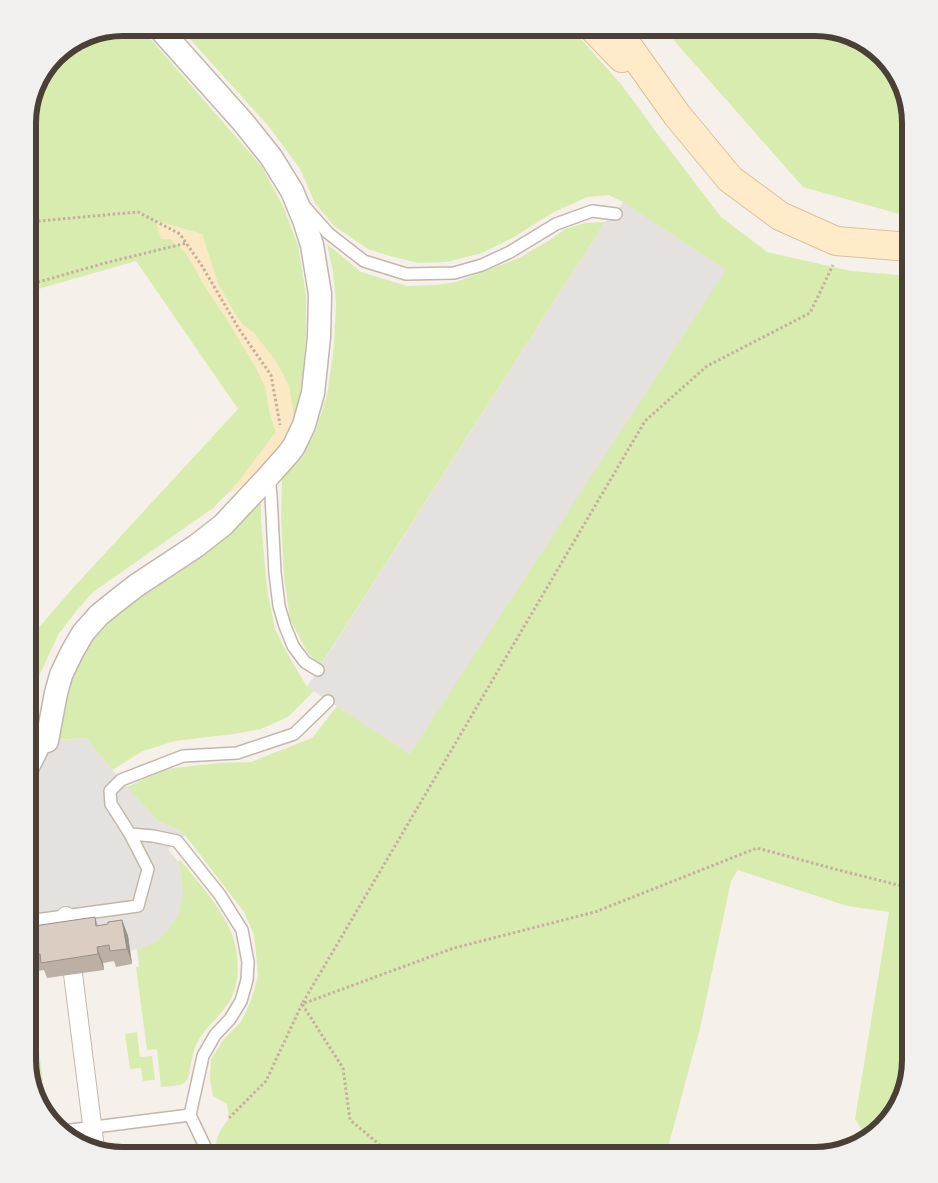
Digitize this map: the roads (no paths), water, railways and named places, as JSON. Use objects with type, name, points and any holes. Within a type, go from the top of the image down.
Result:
[{"type":"main road","points":[[600,36],[677,115]]},
{"type":"main road","points":[[622,36],[677,115],[730,179],[780,216],[836,241],[902,247]]},
{"type":"street","points":[[47,741],[61,675],[83,633],[99,614],[223,525],[294,446],[304,425],[313,392],[319,337],[320,294],[312,245],[304,220],[292,191],[272,157],[166,36]]},
{"type":"street","points":[[66,916],[69,938]]},
{"type":"street","points":[[72,974],[94,1142]]},
{"type":"lane","points":[[292,191],[328,232],[364,261],[406,274],[454,273],[482,265],[510,252],[556,224],[592,211],[616,214]]},
{"type":"lane","points":[[266,479],[271,495],[275,573],[279,606],[284,626],[293,646],[306,662],[318,670]]},
{"type":"lane","points":[[36,920],[138,906],[148,869],[130,834],[111,804],[110,791],[121,780],[183,756],[237,753],[294,734],[328,701]]},
{"type":"lane","points":[[36,763],[47,741]]},
{"type":"lane","points":[[130,834],[177,841],[220,895],[242,930],[248,962],[247,980],[241,1001],[230,1019],[215,1035],[203,1056],[190,1115],[205,1147]]},
{"type":"lane","points":[[72,1130],[190,1115]]}]
